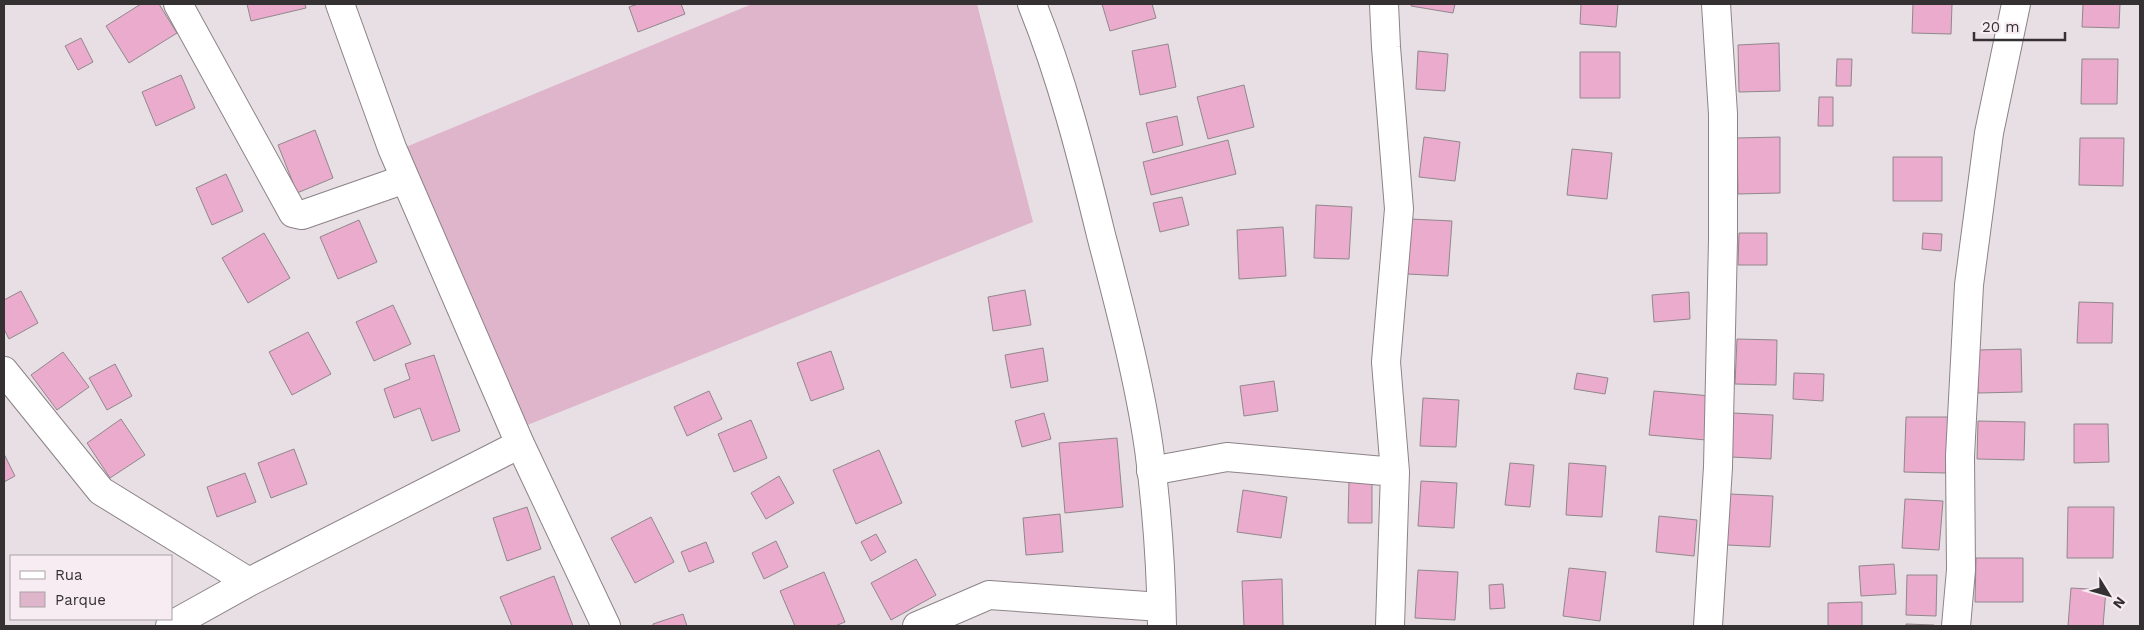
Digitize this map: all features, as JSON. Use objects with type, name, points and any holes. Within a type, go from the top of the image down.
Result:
[{"type":"street","points":[[178,4],[293,213],[302,215],[405,178]]},
{"type":"street","points":[[340,4],[392,148],[520,444],[606,626]]},
{"type":"street","points":[[917,626],[989,595],[1162,616],[1161,565],[1149,448],[1122,316],[1086,174],[1047,41],[1032,4]]},
{"type":"street","points":[[1384,4],[1399,208],[1386,362],[1395,472],[1390,626]]},
{"type":"street","points":[[1708,626],[1718,467],[1723,240],[1723,114],[1716,4]]},
{"type":"street","points":[[1956,626],[1961,570],[1960,456],[1969,284],[1989,133],[2016,4]]},
{"type":"street","points":[[4,371],[101,491],[249,582]]},
{"type":"street","points":[[170,626],[249,582],[520,444]]},
{"type":"street","points":[[1151,471],[1227,458],[1395,472]]},
{"type":"green space","points":[[752,4],[977,4],[1033,222],[525,426],[401,149]]},
{"type":"building","points":[[141,4],[159,4],[177,33],[129,63],[106,26]]},
{"type":"building","points":[[247,4],[305,4],[306,8],[251,21]]},
{"type":"building","points":[[638,4],[681,4],[685,14],[638,32],[629,7]]},
{"type":"building","points":[[1102,4],[1152,4],[1156,18],[1110,31]]},
{"type":"building","points":[[1411,4],[1455,4],[1453,13],[1411,6]]},
{"type":"building","points":[[1581,4],[1618,4],[1616,27],[1580,24]]},
{"type":"building","points":[[1913,4],[1952,4],[1951,34],[1912,33]]},
{"type":"building","points":[[2083,4],[2120,4],[2119,28],[2082,27]]},
{"type":"building","points":[[81,38],[93,62],[78,70],[65,46]]},
{"type":"building","points":[[1779,43],[1780,91],[1739,92],[1738,45]]},
{"type":"building","points":[[1168,44],[1176,87],[1140,95],[1132,51]]},
{"type":"building","points":[[1418,51],[1448,54],[1445,91],[1416,89]]},
{"type":"building","points":[[1580,52],[1620,52],[1620,98],[1580,98]]},
{"type":"building","points":[[1837,59],[1852,59],[1851,86],[1836,86]]},
{"type":"building","points":[[2082,59],[2118,59],[2117,104],[2081,104]]},
{"type":"building","points":[[181,75],[195,108],[156,126],[142,92]]},
{"type":"building","points":[[1244,85],[1254,127],[1208,139],[1197,97]]},
{"type":"building","points":[[1819,97],[1833,97],[1833,126],[1818,126]]},
{"type":"building","points":[[1177,116],[1183,145],[1153,153],[1146,123]]},
{"type":"building","points":[[315,130],[333,178],[297,193],[278,145]]},
{"type":"building","points":[[1424,137],[1460,142],[1455,181],[1419,177]]},
{"type":"building","points":[[1780,137],[1780,193],[1738,194],[1737,138]]},
{"type":"building","points":[[2080,138],[2124,138],[2123,186],[2079,185]]},
{"type":"building","points":[[1228,140],[1236,174],[1151,195],[1143,162]]},
{"type":"building","points":[[1572,149],[1612,153],[1607,199],[1567,195]]},
{"type":"building","points":[[1893,157],[1942,157],[1942,201],[1893,201]]},
{"type":"building","points":[[226,174],[243,211],[212,225],[196,188]]},
{"type":"building","points":[[1182,197],[1189,225],[1160,232],[1153,203]]},
{"type":"building","points":[[1316,205],[1352,207],[1349,259],[1314,258]]},
{"type":"building","points":[[1410,219],[1452,221],[1448,276],[1407,274]]},
{"type":"building","points":[[359,220],[377,262],[338,279],[320,237]]},
{"type":"building","points":[[1283,227],[1286,276],[1239,279],[1237,230]]},
{"type":"building","points":[[264,233],[290,278],[248,303],[222,258]]},
{"type":"building","points":[[1739,233],[1767,233],[1767,265],[1738,265]]},
{"type":"building","points":[[1923,233],[1942,234],[1941,251],[1922,249]]},
{"type":"building","points":[[1025,290],[1031,325],[993,331],[988,297]]},
{"type":"building","points":[[21,291],[38,323],[9,339],[4,329],[4,300]]},
{"type":"building","points":[[1689,292],[1690,319],[1654,322],[1652,295]]},
{"type":"building","points":[[2079,302],[2113,303],[2112,343],[2077,343]]},
{"type":"building","points":[[393,305],[411,344],[374,361],[356,322]]},
{"type":"building","points":[[308,332],[331,374],[292,395],[269,352]]},
{"type":"building","points":[[1737,339],[1777,340],[1776,385],[1735,384]]},
{"type":"building","points":[[1043,348],[1048,381],[1011,388],[1005,355]]},
{"type":"building","points":[[2021,349],[2022,392],[1978,393],[1977,350]]},
{"type":"building","points":[[831,351],[844,389],[811,401],[797,363]]},
{"type":"building","points":[[63,352],[89,387],[57,410],[31,375]]},
{"type":"building","points":[[434,355],[460,431],[432,441],[420,408],[394,418],[384,389],[410,379],[405,364]]},
{"type":"building","points":[[115,364],[132,396],[107,410],[89,378]]},
{"type":"building","points":[[1577,373],[1608,378],[1605,394],[1574,389]]},
{"type":"building","points":[[1794,373],[1824,374],[1823,401],[1793,399]]},
{"type":"building","points":[[1274,381],[1278,411],[1244,416],[1240,386]]},
{"type":"building","points":[[709,391],[722,419],[687,436],[674,407]]},
{"type":"building","points":[[1654,391],[1711,396],[1706,440],[1649,435]]},
{"type":"building","points":[[1423,398],[1459,400],[1456,447],[1420,446]]},
{"type":"building","points":[[1044,413],[1051,439],[1022,447],[1015,421]]},
{"type":"building","points":[[1733,413],[1773,415],[1771,459],[1731,457]]},
{"type":"building","points":[[1906,417],[1948,417],[1946,473],[1904,472]]},
{"type":"building","points":[[121,419],[145,455],[110,478],[87,443]]},
{"type":"building","points":[[751,420],[767,458],[734,472],[718,434]]},
{"type":"building","points":[[1978,421],[2025,422],[2024,460],[1977,459]]},
{"type":"building","points":[[2074,424],[2108,424],[2109,462],[2074,463]]},
{"type":"building","points":[[1117,438],[1123,507],[1065,513],[1059,443]]},
{"type":"building","points":[[294,449],[307,484],[271,498],[258,463]]},
{"type":"building","points":[[879,450],[902,503],[856,524],[833,470]]},
{"type":"building","points":[[4,454],[15,476],[4,482]]},
{"type":"building","points":[[1510,463],[1534,465],[1530,507],[1505,505]]},
{"type":"building","points":[[1569,463],[1606,466],[1602,517],[1566,515]]},
{"type":"building","points":[[245,473],[256,502],[217,517],[207,487]]},
{"type":"building","points":[[779,476],[794,503],[766,519],[751,493]]},
{"type":"building","points":[[1349,480],[1372,480],[1372,523],[1348,523]]},
{"type":"building","points":[[1421,481],[1457,483],[1454,528],[1418,526]]},
{"type":"building","points":[[1243,490],[1287,497],[1281,538],[1237,532]]},
{"type":"building","points":[[1730,494],[1773,496],[1770,547],[1727,545]]},
{"type":"building","points":[[1905,499],[1943,501],[1939,550],[1902,548]]},
{"type":"building","points":[[527,507],[541,549],[507,561],[493,518]]},
{"type":"building","points":[[2068,507],[2114,507],[2113,558],[2067,558]]},
{"type":"building","points":[[1060,514],[1063,552],[1026,555],[1023,518]]},
{"type":"building","points":[[1659,516],[1697,520],[1694,556],[1656,552]]},
{"type":"building","points":[[651,517],[674,562],[635,583],[611,538]]},
{"type":"building","points":[[876,534],[886,552],[871,561],[861,542]]},
{"type":"building","points":[[776,541],[788,567],[764,579],[752,553]]},
{"type":"building","points":[[706,542],[714,562],[689,572],[681,552]]},
{"type":"building","points":[[1976,558],[2023,558],[2023,602],[1975,602]]},
{"type":"building","points":[[916,559],[936,595],[891,620],[871,583]]},
{"type":"building","points":[[1894,564],[1896,594],[1861,596],[1859,566]]},
{"type":"building","points":[[1569,568],[1606,572],[1600,621],[1563,616]]},
{"type":"building","points":[[1418,570],[1458,572],[1455,620],[1415,618]]},
{"type":"building","points":[[824,572],[845,622],[835,626],[795,626],[780,591]]},
{"type":"building","points":[[1907,575],[1937,575],[1936,616],[1906,615]]},
{"type":"building","points":[[554,576],[573,626],[512,626],[500,597]]},
{"type":"building","points":[[1282,579],[1283,626],[1244,626],[1242,581]]},
{"type":"building","points":[[1503,584],[1505,608],[1490,609],[1489,585]]},
{"type":"building","points":[[2071,588],[2106,590],[2103,626],[2068,626]]},
{"type":"building","points":[[1862,602],[1862,626],[1828,626],[1828,603]]},
{"type":"building","points":[[683,614],[687,626],[653,626],[653,624]]},
{"type":"building","points":[[1906,624],[1934,625],[1934,626],[1906,626]]}]
